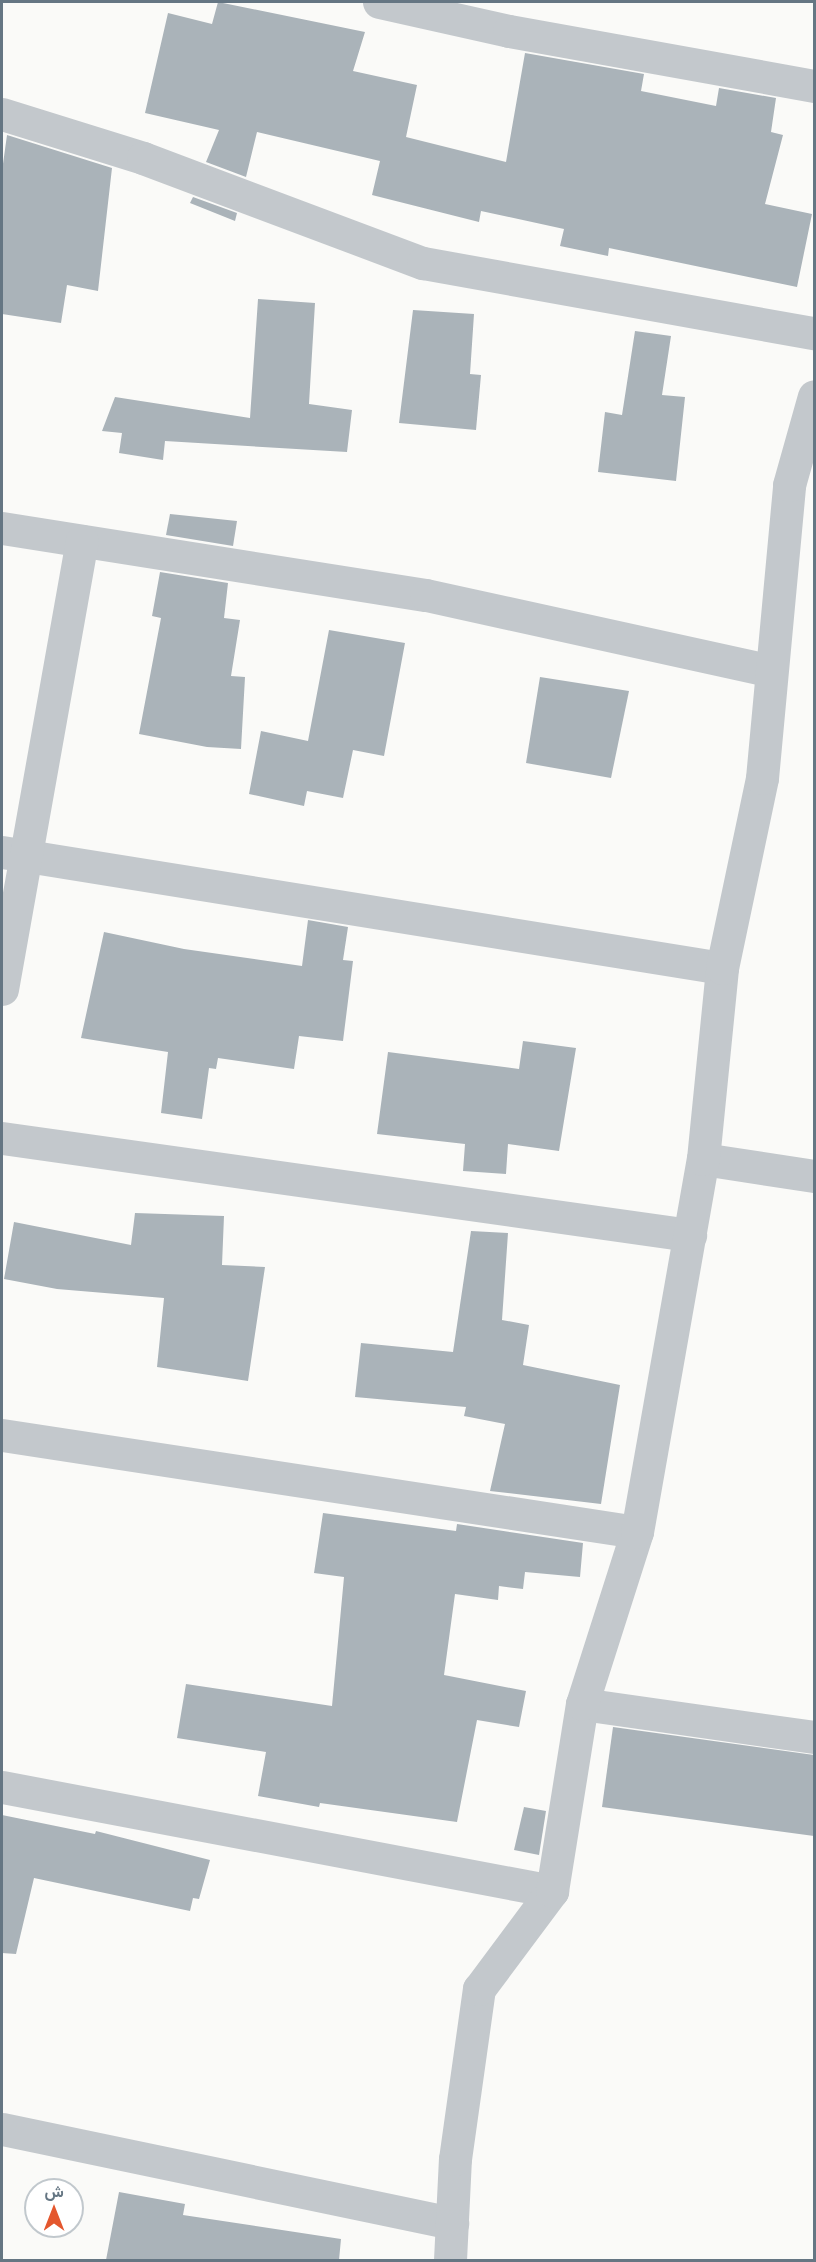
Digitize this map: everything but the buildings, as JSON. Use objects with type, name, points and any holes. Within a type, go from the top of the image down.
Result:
[{"type":"street","points":[[379,2],[509,31],[814,86]]},
{"type":"street","points":[[2,114],[143,158],[423,262],[814,333]]},
{"type":"street","points":[[450,2260],[455,2159],[479,1989],[552,1891],[582,1704],[637,1532],[703,1159],[722,968],[762,778],[789,485],[814,396]]},
{"type":"street","points":[[2,528],[426,595],[771,670]]},
{"type":"street","points":[[2,989],[14,854],[82,541]]},
{"type":"street","points":[[14,854],[722,968]]},
{"type":"street","points":[[2,1138],[690,1235]]},
{"type":"street","points":[[703,1159],[814,1176]]},
{"type":"street","points":[[2,1435],[637,1532]]},
{"type":"street","points":[[582,1704],[814,1737]]},
{"type":"street","points":[[2,1787],[552,1891]]},
{"type":"street","points":[[2,2129],[452,2223]]}]
